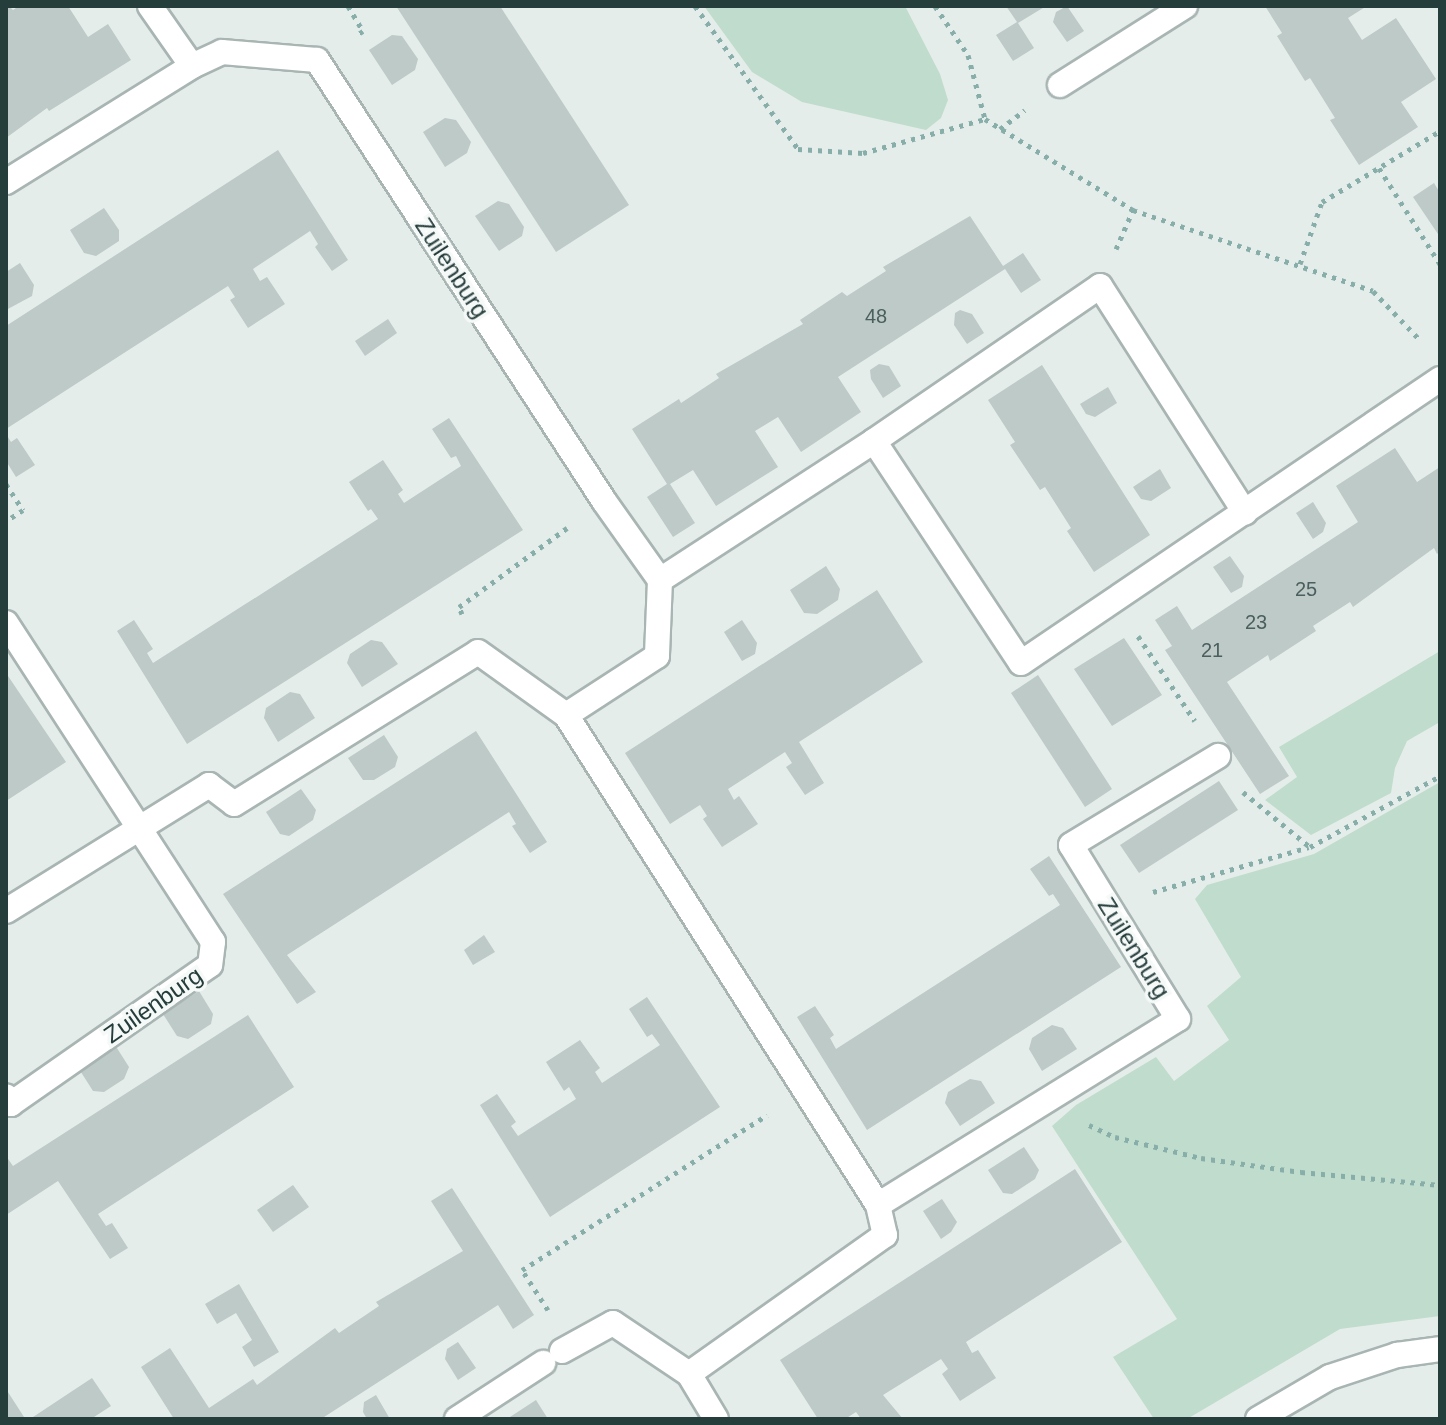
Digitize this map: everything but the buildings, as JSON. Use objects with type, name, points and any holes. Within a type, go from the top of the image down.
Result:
[{"type":"street","points":[[150,6],[192,66]]},
{"type":"street","points":[[1060,85],[1185,6]]},
{"type":"street","name":"Zuilenburg","points":[[6,182],[192,66],[222,52],[317,60],[604,501],[660,580]]},
{"type":"street","points":[[566,715],[657,656],[660,580],[874,441],[1100,286],[1245,513]]},
{"type":"street","points":[[874,441],[1021,663],[1440,379]]},
{"type":"street","name":"Zuilenburg","points":[[6,623],[213,942],[210,965],[11,1104],[6,1096]]},
{"type":"street","points":[[6,911],[209,785],[234,804],[478,652],[566,715],[878,1205],[885,1235],[689,1374]]},
{"type":"street","name":"Zuilenburg","points":[[878,1205],[1178,1019],[1071,845],[1218,756]]},
{"type":"street","points":[[457,1419],[558,1353],[613,1323],[689,1374],[716,1419]]},
{"type":"street","points":[[1258,1419],[1330,1377],[1397,1355],[1440,1349]]},
{"type":"path","points":[[695,6],[798,149],[863,153],[985,119]]},
{"type":"path","points":[[935,6],[968,55],[985,119],[1133,210],[1373,291],[1430,352]]},
{"type":"path","points":[[1300,264],[1322,202],[1440,131]]},
{"type":"path","points":[[1379,168],[1440,264]]},
{"type":"path","points":[[6,484],[23,510],[6,521]]},
{"type":"path","points":[[478,652],[459,607],[604,501]]},
{"type":"path","points":[[1107,905],[1310,847]]},
{"type":"path","points":[[558,1353],[522,1270],[805,1091]]},
{"type":"path","points":[[1041,1103],[1115,1137],[1201,1158],[1301,1172],[1440,1185]]},
{"type":"green space","points":[[704,6],[905,6],[940,74],[948,100],[941,118],[926,130],[802,102],[752,72]]},
{"type":"green space","points":[[1440,651],[1440,722],[1407,741],[1395,768],[1391,793],[1311,835],[1265,800],[1297,777],[1279,747]]},
{"type":"green space","points":[[1440,782],[1440,1316],[1340,1329],[1187,1419],[1154,1419],[1113,1357],[1177,1319],[1052,1126],[1076,1105],[1156,1057],[1174,1081],[1229,1040],[1207,1006],[1241,977],[1195,899],[1207,885],[1314,854]]}]
